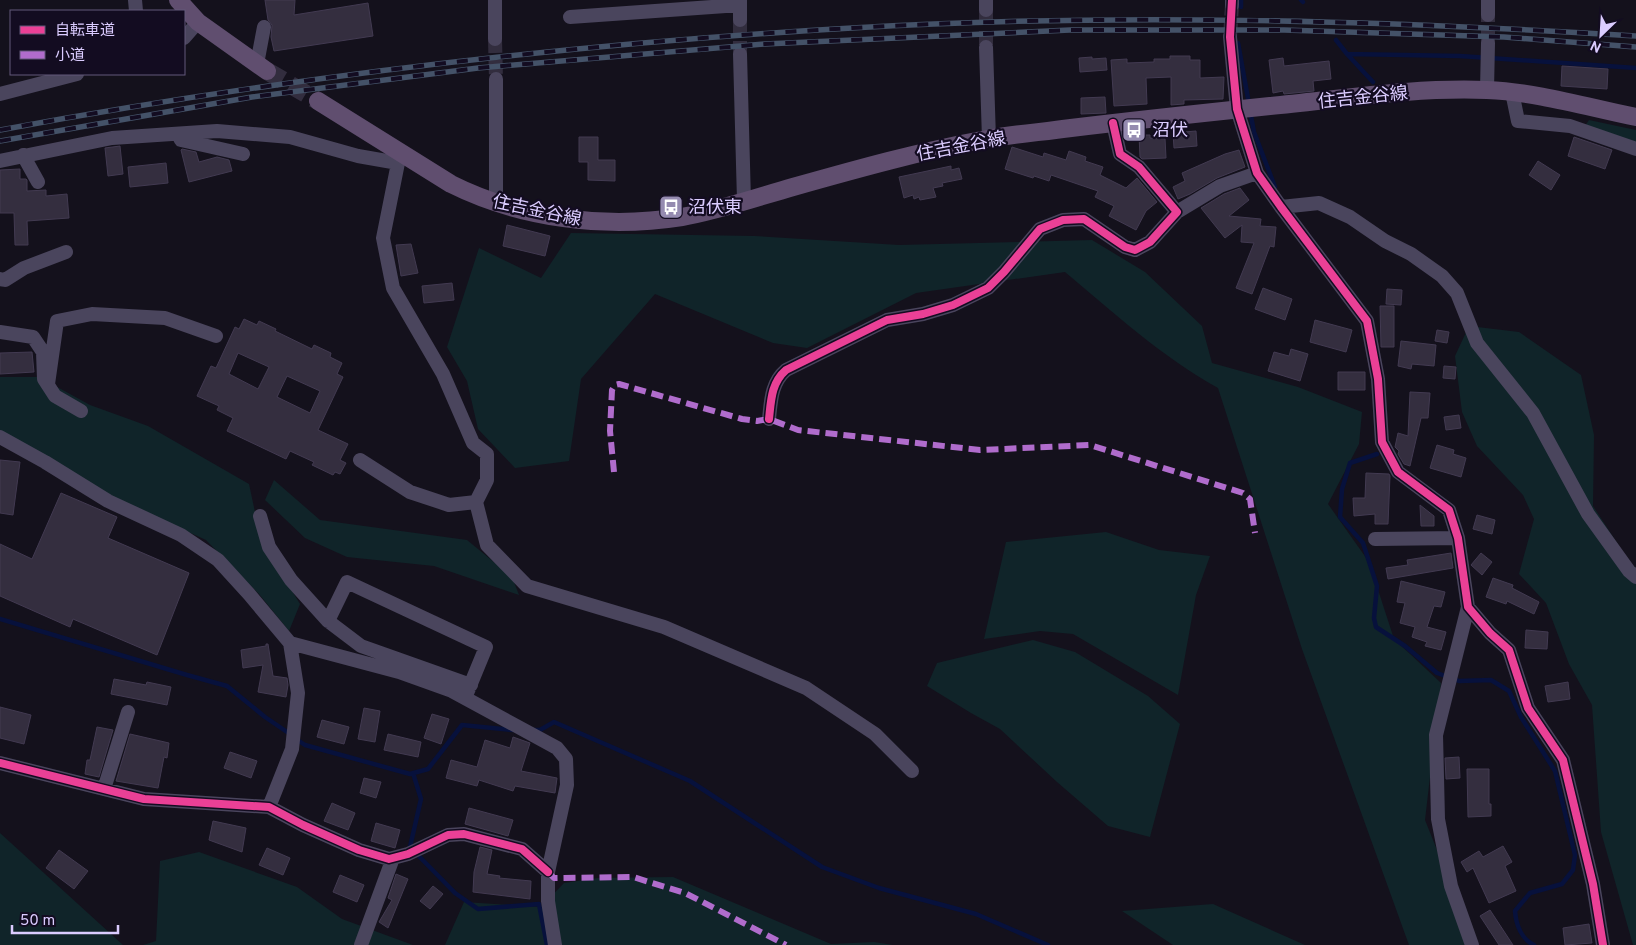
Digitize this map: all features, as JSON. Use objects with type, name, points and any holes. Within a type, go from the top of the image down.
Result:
[{"type":"main road","points":[[178,0],[198,22],[262,67]]},
{"type":"main road","name":"住吉金谷線","points":[[318,102],[401,158],[472,194],[552,217],[582,221],[626,222],[682,217],[890,160],[989,138],[1237,109],[1428,90],[1487,90],[1540,96],[1636,117]]},
{"type":"street","points":[[494,0],[494,38]]},
{"type":"street","points":[[1488,0],[1488,15]]},
{"type":"street","points":[[570,17],[740,3],[740,20]]},
{"type":"street","points":[[185,37],[198,22]]},
{"type":"street","points":[[262,67],[264,28]]},
{"type":"street","points":[[1230,37],[1237,109],[1257,173],[1367,321],[1378,379],[1382,442],[1398,472],[1449,510],[1458,538],[1468,607],[1436,735],[1438,819],[1451,886],[1472,945]]},
{"type":"street","points":[[986,47],[989,138]]},
{"type":"street","points":[[1487,90],[1488,53]]},
{"type":"street","points":[[740,54],[744,201]]},
{"type":"street","points":[[0,94],[73,75]]},
{"type":"street","points":[[496,79],[496,202]]},
{"type":"street","points":[[1512,92],[1518,121],[1570,126],[1636,149]]},
{"type":"street","points":[[1113,123],[1120,154],[1139,168],[1177,212]]},
{"type":"street","points":[[0,161],[112,138],[217,132],[290,137],[358,156],[401,158],[383,238],[393,288],[443,374],[472,443],[487,454],[487,480],[476,502],[487,545],[527,586],[664,626],[806,688],[875,734],[912,771]]},
{"type":"street","points":[[178,134],[181,140],[243,154]]},
{"type":"street","points":[[23,155],[38,182]]},
{"type":"street","points":[[769,419],[772,392],[779,377],[786,370],[887,320],[923,314],[953,305],[988,288],[1040,229],[1064,220],[1084,219],[1125,247],[1135,250],[1150,242],[1177,212],[1220,186],[1257,173]]},
{"type":"street","points":[[1281,207],[1320,203],[1350,217],[1385,241],[1411,254],[1442,276],[1456,293],[1477,343],[1534,413],[1588,514],[1629,571],[1636,577]]},
{"type":"street","points":[[0,279],[5,280],[24,268],[66,252]]},
{"type":"street","points":[[48,384],[57,321],[92,314],[165,318],[216,336]]},
{"type":"street","points":[[0,332],[33,336],[43,352],[44,379],[55,396],[81,411]]},
{"type":"street","points":[[0,436],[108,501],[181,535],[218,560],[290,644],[298,693],[292,746],[269,807]]},
{"type":"street","points":[[360,460],[410,492],[449,504],[476,502]]},
{"type":"street","points":[[260,516],[269,547],[291,580],[328,621],[361,646],[470,685]]},
{"type":"street","points":[[1375,539],[1458,538]]},
{"type":"street","points":[[328,621],[347,582],[486,647],[465,698]]},
{"type":"street","points":[[1468,607],[1490,633],[1509,650],[1528,708],[1563,760],[1593,884],[1604,945]]},
{"type":"street","points":[[290,644],[399,672],[452,692],[557,748],[566,759],[567,785],[548,872],[548,901],[555,945]]},
{"type":"street","points":[[104,789],[128,712]]},
{"type":"street","points":[[0,763],[144,800],[269,807],[303,825],[360,850],[389,859],[408,854],[448,835],[464,834],[522,849],[548,872]]},
{"type":"street","points":[[361,945],[393,858]]},
{"type":"green space","points":[[1589,120],[1636,130],[1636,146],[1585,126]]},
{"type":"green space","points":[[571,233],[754,236],[899,245],[1092,240],[1145,272],[1202,326],[1212,363],[1298,387],[1362,412],[1359,444],[1328,504],[1369,562],[1394,639],[1441,683],[1425,820],[1475,945],[1409,945],[1302,649],[1218,388],[1177,363],[1120,319],[1065,272],[916,293],[807,348],[773,343],[655,294],[581,379],[569,461],[515,468],[478,429],[467,381],[447,347],[479,248],[541,278]]},
{"type":"green space","points":[[1469,326],[1519,332],[1581,375],[1594,435],[1593,506],[1636,572],[1636,945],[1633,945],[1601,832],[1592,705],[1569,664],[1546,603],[1519,574],[1534,519],[1523,495],[1477,446],[1462,412],[1455,356]]},
{"type":"green space","points":[[0,377],[39,377],[90,405],[148,426],[249,484],[261,540],[300,604],[289,631],[259,594],[206,540],[109,496],[0,431]]},
{"type":"green space","points":[[274,480],[320,520],[467,540],[512,577],[519,595],[434,566],[347,557],[305,538],[265,500]]},
{"type":"green space","points":[[1106,532],[1159,550],[1210,556],[1196,595],[1178,695],[1073,634],[1040,631],[984,639],[1006,542]]},
{"type":"green space","points":[[1033,640],[1075,652],[1148,696],[1180,724],[1150,837],[1108,826],[1000,729],[927,686],[937,663]]},
{"type":"green space","points":[[0,833],[123,945],[0,945]]},
{"type":"green space","points":[[199,852],[297,887],[342,919],[413,945],[143,945],[156,941],[160,861]]},
{"type":"green space","points":[[673,877],[831,944],[874,942],[893,945],[445,945],[464,902],[541,907],[564,883],[598,878]]},
{"type":"green space","points":[[1213,904],[1305,945],[1173,945],[1122,911]]},
{"type":"building","points":[[265,0],[295,0],[294,15],[368,3],[373,36],[274,51],[271,37],[272,25],[268,20]]},
{"type":"building","points":[[1170,56],[1190,56],[1190,60],[1200,60],[1200,78],[1224,77],[1223,99],[1184,100],[1184,104],[1171,105],[1171,77],[1146,78],[1147,104],[1114,106],[1111,60],[1127,59],[1127,63],[1154,62],[1154,59],[1170,59]]},
{"type":"building","points":[[1092,57],[1092,59],[1106,58],[1107,70],[1080,72],[1079,58]]},
{"type":"building","points":[[1283,58],[1284,66],[1329,61],[1331,79],[1313,81],[1314,91],[1284,94],[1283,91],[1273,93],[1269,60]]},
{"type":"building","points":[[1562,66],[1608,69],[1607,89],[1561,86]]},
{"type":"building","points":[[1105,97],[1106,113],[1081,114],[1081,98]]},
{"type":"building","points":[[1196,131],[1197,146],[1174,148],[1173,133]]},
{"type":"building","points":[[1139,135],[1150,135],[1150,138],[1165,138],[1166,158],[1142,159],[1140,157]]},
{"type":"building","points":[[579,137],[598,137],[598,160],[615,160],[615,181],[588,180],[588,162],[579,162]]},
{"type":"building","points":[[1574,137],[1612,150],[1605,169],[1568,156]]},
{"type":"building","points":[[120,146],[123,174],[108,176],[105,148]]},
{"type":"building","points":[[1012,147],[1043,157],[1044,153],[1066,160],[1069,151],[1086,157],[1085,161],[1103,167],[1100,175],[1126,188],[1137,178],[1157,202],[1146,211],[1136,230],[1109,216],[1114,206],[1095,197],[1098,191],[1051,175],[1049,181],[1005,169]]},
{"type":"building","points":[[182,149],[196,152],[199,162],[217,157],[229,160],[232,171],[189,182]]},
{"type":"building","points":[[1239,150],[1245,167],[1217,178],[1178,199],[1173,187],[1185,181],[1182,173],[1225,154]]},
{"type":"building","points":[[1538,161],[1560,175],[1551,190],[1529,175]]},
{"type":"building","points":[[166,163],[168,183],[130,187],[128,167]]},
{"type":"building","points":[[951,166],[951,170],[959,168],[962,179],[942,183],[943,186],[933,188],[936,197],[920,200],[919,197],[914,199],[913,195],[904,198],[899,177]]},
{"type":"building","points":[[20,169],[20,179],[27,180],[27,191],[46,190],[46,196],[67,194],[69,218],[27,221],[28,245],[15,245],[14,213],[0,213],[0,170]]},
{"type":"building","points":[[1240,188],[1249,200],[1229,216],[1261,219],[1260,226],[1276,227],[1274,247],[1270,246],[1252,294],[1236,288],[1254,243],[1241,242],[1242,225],[1225,238],[1201,208],[1224,194]]},
{"type":"building","points":[[507,225],[550,236],[545,256],[503,246]]},
{"type":"building","points":[[411,244],[418,273],[401,276],[396,245]]},
{"type":"building","points":[[452,283],[454,300],[424,303],[422,286]]},
{"type":"building","points":[[1263,288],[1292,299],[1285,320],[1255,309]]},
{"type":"building","points":[[1387,289],[1402,290],[1401,305],[1386,304]]},
{"type":"building","points":[[1380,306],[1394,306],[1394,347],[1381,347]]},
{"type":"building","points":[[244,319],[257,325],[259,321],[312,349],[314,345],[331,353],[330,357],[342,363],[337,374],[343,377],[318,430],[348,444],[340,460],[346,463],[340,474],[335,472],[333,475],[312,465],[314,462],[290,451],[286,459],[227,431],[233,418],[217,410],[219,406],[197,396],[211,366],[216,368],[235,327],[239,329]],"holes":[[[238,353],[269,367],[258,389],[229,374]],[[287,376],[320,391],[310,413],[277,397]]]},
{"type":"building","points":[[1315,320],[1352,330],[1346,352],[1310,342]]},
{"type":"building","points":[[1437,330],[1449,332],[1447,343],[1435,341]]},
{"type":"building","points":[[1401,341],[1436,345],[1434,366],[1412,364],[1411,369],[1398,366]]},
{"type":"building","points":[[1291,349],[1308,354],[1300,381],[1268,371],[1274,352],[1289,356]]},
{"type":"building","points":[[32,352],[34,372],[0,374],[0,353]]},
{"type":"building","points":[[1444,366],[1456,367],[1455,379],[1443,378]]},
{"type":"building","points":[[1338,372],[1365,372],[1365,390],[1338,390]]},
{"type":"building","points":[[1410,392],[1430,393],[1428,418],[1421,418],[1410,466],[1404,464],[1398,454],[1399,451],[1395,447],[1398,433],[1408,436]]},
{"type":"building","points":[[1459,415],[1461,428],[1446,430],[1444,417]]},
{"type":"building","points":[[1437,445],[1454,450],[1453,454],[1466,458],[1461,477],[1430,468]]},
{"type":"building","points":[[0,460],[20,462],[13,515],[0,513]]},
{"type":"building","points":[[1366,473],[1389,474],[1390,476],[1388,524],[1375,524],[1375,514],[1354,516],[1353,498],[1365,498]]},
{"type":"building","points":[[61,493],[117,517],[108,538],[189,573],[157,655],[73,619],[70,627],[0,596],[0,544],[32,559]]},
{"type":"building","points":[[1420,505],[1434,516],[1434,526],[1421,526]]},
{"type":"building","points":[[1477,515],[1495,520],[1492,534],[1473,529]]},
{"type":"building","points":[[1451,553],[1453,568],[1388,579],[1386,568],[1408,565],[1407,560]]},
{"type":"building","points":[[1481,553],[1492,562],[1482,575],[1471,565]]},
{"type":"building","points":[[1493,578],[1513,585],[1512,588],[1539,602],[1534,614],[1507,601],[1506,604],[1486,597]]},
{"type":"building","points":[[1401,581],[1445,592],[1441,607],[1434,606],[1427,627],[1446,632],[1441,650],[1425,646],[1427,642],[1412,637],[1415,627],[1400,623],[1405,603],[1397,602]]},
{"type":"building","points":[[1526,630],[1548,632],[1547,649],[1525,648]]},
{"type":"building","points":[[268,644],[273,676],[287,678],[286,697],[258,692],[263,665],[243,668],[241,650],[266,646]]},
{"type":"building","points":[[114,679],[146,685],[147,682],[171,687],[167,705],[111,694]]},
{"type":"building","points":[[1568,682],[1570,699],[1548,702],[1545,686]]},
{"type":"building","points":[[0,707],[31,715],[24,744],[0,738]]},
{"type":"building","points":[[364,708],[380,711],[375,742],[358,739]]},
{"type":"building","points":[[432,714],[449,719],[441,744],[424,738]]},
{"type":"building","points":[[322,720],[349,727],[344,744],[317,737]]},
{"type":"building","points":[[97,727],[113,730],[99,777],[85,774],[87,760],[90,760]]},
{"type":"building","points":[[130,734],[169,743],[167,758],[164,757],[158,788],[116,781]]},
{"type":"building","points":[[388,734],[421,742],[418,757],[384,750]]},
{"type":"building","points":[[513,737],[530,743],[521,771],[557,778],[555,793],[515,786],[513,791],[479,780],[477,786],[446,778],[451,760],[477,767],[485,740],[510,748]]},
{"type":"building","points":[[230,752],[257,761],[251,778],[224,768]]},
{"type":"building","points":[[1459,757],[1460,778],[1446,779],[1445,758]]},
{"type":"building","points":[[1467,769],[1489,769],[1491,816],[1468,817]]},
{"type":"building","points":[[364,778],[381,782],[376,798],[360,793]]},
{"type":"building","points":[[332,803],[355,813],[348,830],[324,821]]},
{"type":"building","points":[[469,808],[513,820],[508,836],[465,824]]},
{"type":"building","points":[[213,821],[246,828],[242,852],[209,840]]},
{"type":"building","points":[[376,823],[400,830],[395,848],[371,841]]},
{"type":"building","points":[[1503,846],[1512,862],[1505,866],[1516,891],[1489,903],[1473,868],[1467,872],[1461,862],[1479,851],[1483,857]]},
{"type":"building","points":[[480,847],[492,850],[487,874],[500,876],[499,878],[531,881],[530,899],[473,892],[474,872]]},
{"type":"building","points":[[267,848],[290,858],[283,875],[259,865]]},
{"type":"building","points":[[59,850],[88,871],[74,889],[46,868]]},
{"type":"building","points":[[396,874],[408,879],[388,928],[379,922],[392,900],[388,898]]},
{"type":"building","points":[[340,875],[364,885],[357,902],[333,892]]},
{"type":"building","points":[[433,886],[443,894],[430,909],[420,901]]},
{"type":"building","points":[[1490,910],[1513,945],[1499,945],[1480,916]]},
{"type":"building","points":[[1589,924],[1592,943],[1565,945],[1563,928]]},
{"type":"waterway","points":[[1241,0],[1241,7]]},
{"type":"waterway","points":[[1336,40],[1347,54],[1460,56],[1636,68]]},
{"type":"waterway","points":[[1238,43],[1249,104]]},
{"type":"waterway","points":[[1347,54],[1373,82]]},
{"type":"waterway","points":[[1250,111],[1254,132],[1275,187]]},
{"type":"waterway","points":[[1377,454],[1350,463],[1342,489],[1340,517],[1363,543],[1377,586],[1374,618],[1376,627],[1405,646],[1437,673],[1459,681],[1491,680],[1509,691],[1521,717],[1555,771],[1575,855],[1573,870],[1562,884],[1530,893],[1515,911],[1520,931],[1534,945]]},
{"type":"waterway","points":[[0,619],[227,686],[265,717],[290,734]]},
{"type":"waterway","points":[[533,730],[540,730],[554,722],[690,781],[822,867],[879,888],[976,914],[1048,945]]},
{"type":"waterway","points":[[296,739],[305,745],[410,774],[428,769],[462,725],[513,730]]},
{"type":"waterway","points":[[413,773],[421,799],[410,847],[455,893],[478,909],[539,904],[547,945]]},
{"type":"tunnel","points":[[1230,37],[1232,5]]},
{"type":"tunnel","points":[[986,10],[986,47]]},
{"type":"tunnel","points":[[1488,15],[1488,43]]},
{"type":"tunnel","points":[[740,20],[740,54]]},
{"type":"tunnel","points":[[495,39],[496,79]]},
{"type":"tunnel","points":[[267,71],[318,101]]},
{"type":"railway","points":[[0,130],[212,94],[424,66],[638,43],[852,28],[950,23],[1244,20],[1342,22],[1636,36]]},
{"type":"railway","points":[[0,141],[252,97],[478,68],[765,44],[1070,30],[1284,30],[1504,37],[1636,47]]},
{"type":"marked path","points":[[614,472],[610,431],[612,390],[615,385],[619,384],[742,419],[757,421],[769,419],[798,430],[980,450],[1090,445],[1243,493],[1250,499],[1255,533]]},
{"type":"marked path","points":[[548,872],[554,878],[633,877],[685,893],[786,945]]},
{"type":"cycle path","points":[[1232,0],[1230,37],[1237,109],[1257,173],[1367,321],[1378,379],[1382,442],[1398,472],[1449,510],[1458,538],[1468,607],[1490,633],[1509,650],[1528,708],[1563,760],[1593,884],[1603,945]]},
{"type":"cycle path","points":[[769,419],[771,399],[775,386],[786,370],[887,320],[923,314],[953,305],[988,288],[1040,229],[1063,220],[1084,219],[1125,247],[1135,250],[1150,242],[1177,212],[1139,167],[1120,154],[1113,123]]},
{"type":"cycle path","points":[[0,763],[144,799],[269,807],[303,825],[359,850],[389,859],[408,854],[448,835],[464,834],[522,849],[548,872]]},
{"type":"place","name":"沼伏","points":[[1134,130]]},
{"type":"place","name":"沼伏東","points":[[671,207]]}]
